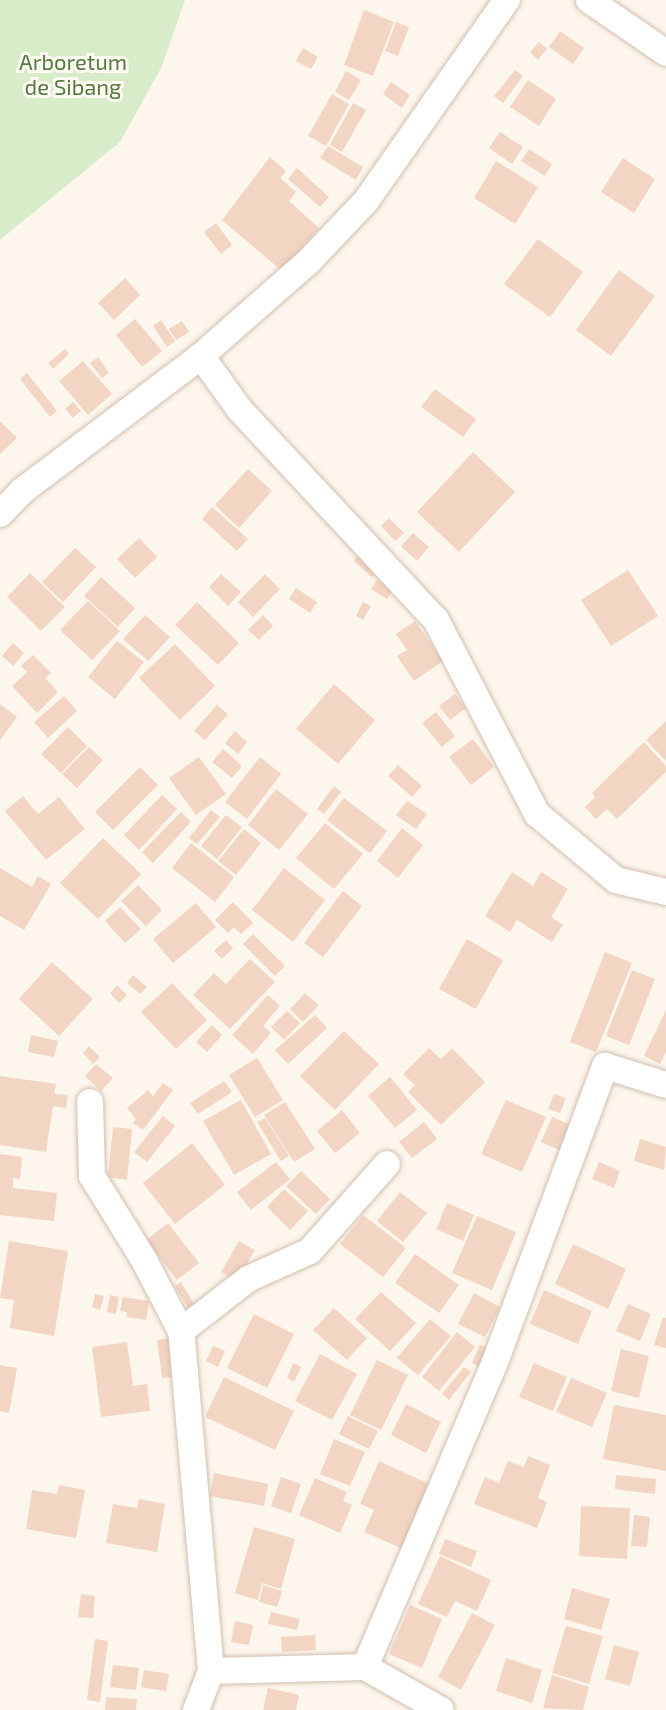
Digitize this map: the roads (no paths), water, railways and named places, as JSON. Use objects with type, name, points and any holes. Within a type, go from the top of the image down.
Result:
[{"type":"street","points":[[0,514],[22,491],[201,356],[309,261],[366,201],[507,0]]},
{"type":"street","points":[[589,0],[666,53]]},
{"type":"street","points":[[201,356],[240,410],[436,620],[537,814],[616,880],[666,892]]},
{"type":"street","points":[[365,1667],[495,1362],[605,1066],[666,1085]]},
{"type":"street","points":[[90,1102],[92,1176],[144,1260],[181,1331],[211,1671],[196,1710]]},
{"type":"street","points":[[181,1331],[248,1280],[310,1251],[387,1164]]},
{"type":"street","points":[[211,1671],[365,1667],[441,1710]]},
{"type":"park label","name":"Arboretum de Sibang","points":[[73,74]]}]
